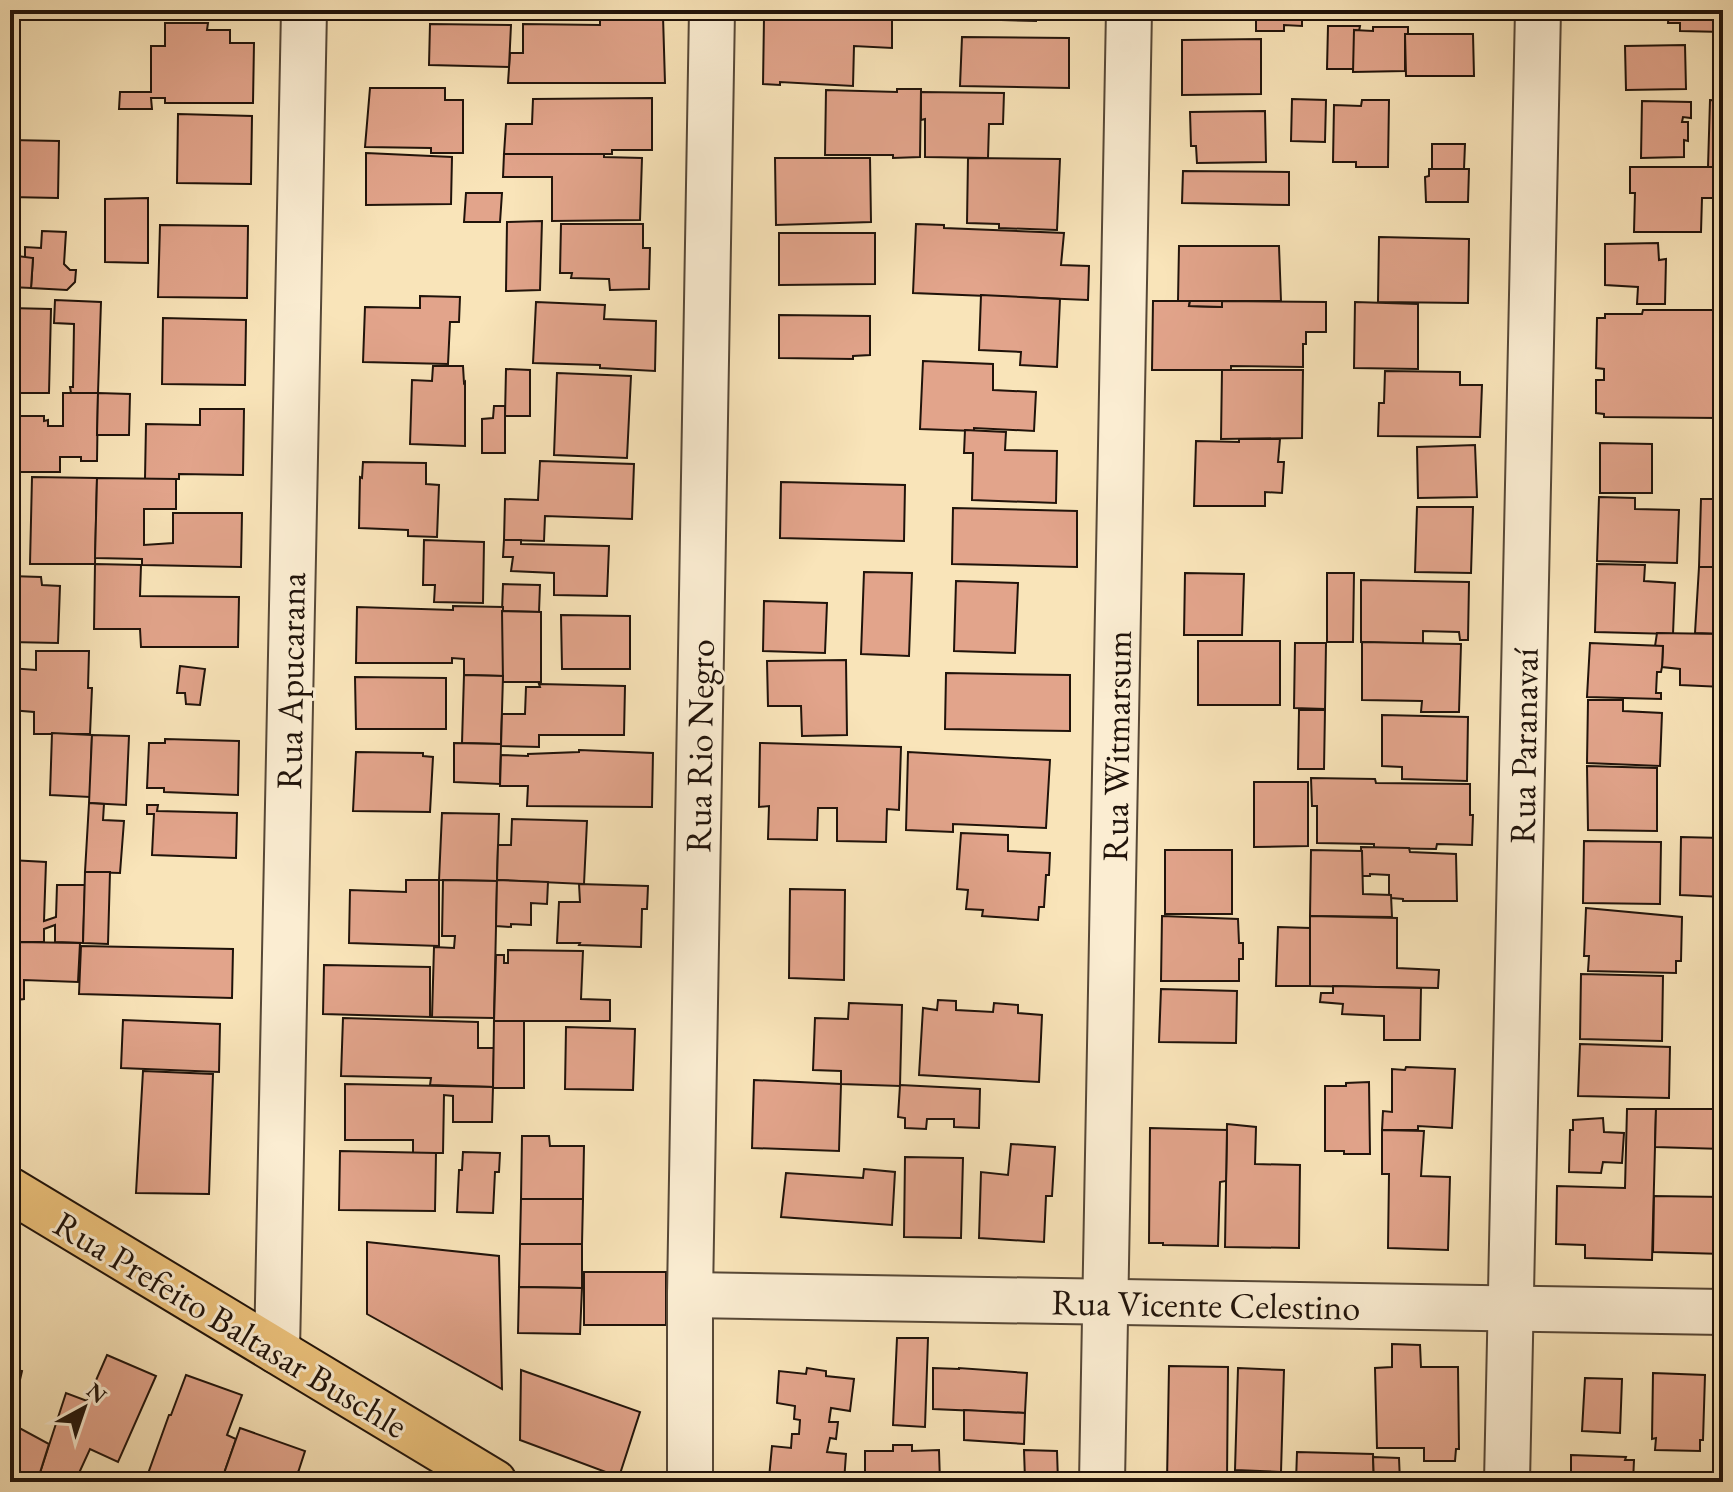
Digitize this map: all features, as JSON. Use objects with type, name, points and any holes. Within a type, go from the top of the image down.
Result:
[{"type":"main road","name":"Rua Prefeito Baltasar Buschle","points":[[10,1190],[494,1482]]},
{"type":"street","name":"Rua Apucarana","points":[[277,1351],[304,10]]},
{"type":"street","name":"Rua Rio Negro","points":[[690,1482],[690,1295],[712,10]]},
{"type":"street","name":"Rua Witmarsum","points":[[1102,1482],[1129,10]]},
{"type":"street","name":"Rua Paranavaí","points":[[1507,1482],[1538,10]]},
{"type":"street","name":"Rua Vicente Celestino","points":[[690,1295],[1723,1312]]},
{"type":"building","points":[[10,10],[18,10],[18,24],[10,24]]},
{"type":"building","points":[[50,10],[101,10],[101,19],[50,20]]},
{"type":"building","points":[[133,10],[179,10],[179,17],[133,17]]},
{"type":"building","points":[[392,10],[435,10],[435,16],[392,16]]},
{"type":"building","points":[[498,10],[520,10],[520,15],[498,15]]},
{"type":"building","points":[[597,10],[689,10],[689,17],[663,16],[665,83],[508,83],[510,53],[523,53],[523,24],[600,25]]},
{"type":"building","points":[[1002,10],[1036,10],[1036,21],[1002,20]]},
{"type":"building","points":[[1256,10],[1302,10],[1302,26],[1284,25],[1284,31],[1256,31]]},
{"type":"building","points":[[1621,10],[1651,10],[1651,17],[1621,16]]},
{"type":"building","points":[[1669,10],[1723,10],[1723,32],[1680,31],[1680,23],[1668,23]]},
{"type":"building","points":[[764,18],[892,18],[892,48],[854,46],[853,86],[763,84]]},
{"type":"building","points":[[165,23],[208,23],[207,30],[230,30],[230,43],[254,43],[253,103],[165,103],[165,98],[151,98],[152,109],[119,109],[120,92],[151,92],[151,46],[165,46]]},
{"type":"building","points":[[430,24],[511,25],[509,67],[429,65]]},
{"type":"building","points":[[1328,26],[1360,26],[1359,31],[1354,30],[1354,69],[1327,69]]},
{"type":"building","points":[[1373,27],[1408,27],[1408,34],[1405,34],[1405,71],[1353,72],[1354,30],[1373,31]]},
{"type":"building","points":[[1405,34],[1473,34],[1474,76],[1406,76]]},
{"type":"building","points":[[962,37],[1069,38],[1069,88],[960,86]]},
{"type":"building","points":[[1261,39],[1261,94],[1182,95],[1182,40]]},
{"type":"building","points":[[1685,45],[1686,89],[1626,90],[1625,46]]},
{"type":"building","points":[[370,88],[445,88],[445,100],[463,100],[463,153],[431,153],[431,148],[365,147]]},
{"type":"building","points":[[897,89],[921,89],[920,157],[825,155],[826,90],[897,92]]},
{"type":"building","points":[[921,92],[1004,93],[1003,124],[989,124],[988,158],[925,157]]},
{"type":"building","points":[[652,98],[652,150],[612,150],[612,154],[504,154],[506,124],[532,124],[533,99]]},
{"type":"building","points":[[1292,99],[1326,100],[1325,142],[1291,141]]},
{"type":"building","points":[[1362,100],[1389,100],[1388,167],[1356,167],[1356,162],[1333,162],[1334,105],[1361,106]]},
{"type":"building","points":[[1710,100],[1723,101],[1723,167],[1708,167]]},
{"type":"building","points":[[1642,101],[1691,102],[1691,118],[1683,117],[1682,122],[1688,122],[1684,157],[1641,158]]},
{"type":"building","points":[[1265,111],[1266,162],[1197,163],[1196,146],[1191,146],[1190,112]]},
{"type":"building","points":[[178,114],[252,116],[251,184],[177,183]]},
{"type":"building","points":[[10,140],[59,141],[58,198],[10,197]]},
{"type":"building","points":[[1432,144],[1465,144],[1464,169],[1432,169]]},
{"type":"building","points":[[366,153],[452,157],[451,204],[366,205]]},
{"type":"building","points":[[504,154],[604,154],[604,157],[642,158],[640,220],[552,221],[552,177],[503,177]]},
{"type":"building","points":[[775,158],[870,158],[871,222],[776,225]]},
{"type":"building","points":[[968,158],[1060,159],[1057,230],[999,228],[999,224],[967,223]]},
{"type":"building","points":[[1630,167],[1719,167],[1718,198],[1702,198],[1701,232],[1634,232],[1635,193],[1630,193]]},
{"type":"building","points":[[1429,169],[1469,169],[1468,202],[1426,202],[1425,177],[1429,176]]},
{"type":"building","points":[[1183,171],[1289,172],[1289,205],[1182,203]]},
{"type":"building","points":[[466,193],[502,193],[500,222],[464,222]]},
{"type":"building","points":[[148,198],[148,263],[105,262],[105,199]]},
{"type":"building","points":[[542,221],[540,290],[506,291],[507,222]]},
{"type":"building","points":[[561,224],[643,224],[643,248],[650,248],[649,289],[610,290],[609,279],[571,278],[572,273],[560,273]]},
{"type":"building","points":[[916,224],[1064,233],[1061,265],[1089,266],[1088,300],[913,293]]},
{"type":"building","points":[[160,225],[248,226],[247,298],[158,297]]},
{"type":"building","points":[[42,231],[66,232],[64,264],[70,270],[76,270],[75,282],[67,290],[31,288],[33,258],[25,258],[25,247],[41,248]]},
{"type":"building","points":[[779,233],[875,233],[875,284],[779,285]]},
{"type":"building","points":[[1379,237],[1469,239],[1468,303],[1378,302]]},
{"type":"building","points":[[1658,243],[1659,260],[1666,259],[1665,304],[1637,304],[1638,287],[1605,285],[1605,244]]},
{"type":"building","points":[[1179,246],[1279,246],[1281,301],[1178,301]]},
{"type":"building","points":[[10,255],[33,258],[31,288],[10,287]]},
{"type":"building","points":[[981,295],[1060,299],[1057,367],[1020,365],[1021,352],[979,350]]},
{"type":"building","points":[[420,296],[460,297],[459,322],[450,322],[448,364],[363,362],[365,307],[420,308]]},
{"type":"building","points":[[55,300],[101,302],[98,393],[71,393],[74,324],[54,323]]},
{"type":"building","points":[[1153,301],[1190,301],[1189,306],[1222,307],[1222,301],[1326,302],[1326,332],[1306,332],[1303,367],[1231,366],[1231,370],[1152,370]]},
{"type":"building","points":[[1190,301],[1222,301],[1222,307],[1189,306]]},
{"type":"building","points":[[536,302],[605,305],[604,319],[656,321],[655,371],[533,363]]},
{"type":"building","points":[[1355,302],[1418,304],[1418,369],[1354,368]]},
{"type":"building","points":[[10,308],[51,309],[49,393],[10,393]]},
{"type":"building","points":[[1643,310],[1723,310],[1723,375],[1719,375],[1719,418],[1604,417],[1604,414],[1596,413],[1596,380],[1604,380],[1604,369],[1596,368],[1597,318],[1605,318],[1605,314],[1642,314]]},
{"type":"building","points":[[779,315],[870,316],[870,355],[853,356],[853,359],[779,358]]},
{"type":"building","points":[[163,318],[246,320],[245,385],[162,384]]},
{"type":"building","points":[[923,361],[993,364],[993,390],[1036,392],[1034,431],[920,429]]},
{"type":"building","points":[[433,366],[463,366],[465,446],[410,444],[412,380],[432,381]]},
{"type":"building","points":[[506,369],[530,370],[530,416],[505,416]]},
{"type":"building","points":[[1222,370],[1303,370],[1302,438],[1221,439]]},
{"type":"building","points":[[1385,371],[1460,372],[1460,385],[1482,385],[1480,437],[1378,436],[1379,403],[1384,403]]},
{"type":"building","points":[[557,373],[631,376],[627,458],[554,455]]},
{"type":"building","points":[[63,393],[98,393],[97,461],[60,457],[60,472],[10,472],[10,416],[44,416],[48,426],[63,426]]},
{"type":"building","points":[[98,393],[130,394],[129,435],[97,435]]},
{"type":"building","points":[[494,406],[505,406],[505,453],[482,453],[482,419],[493,418]]},
{"type":"building","points":[[200,409],[244,409],[243,475],[179,474],[179,479],[145,479],[146,424],[200,425]]},
{"type":"building","points":[[965,430],[1006,432],[1005,450],[1057,451],[1056,503],[972,500],[973,453],[964,453]]},
{"type":"building","points":[[1239,439],[1280,439],[1278,462],[1284,462],[1282,493],[1265,492],[1265,506],[1194,506],[1196,441],[1239,442]]},
{"type":"building","points":[[1600,443],[1652,444],[1652,493],[1600,493]]},
{"type":"building","points":[[1475,445],[1477,497],[1418,498],[1417,447]]},
{"type":"building","points":[[540,461],[634,464],[632,519],[545,516],[544,541],[504,540],[505,499],[538,500]]},
{"type":"building","points":[[363,462],[426,463],[426,484],[439,485],[437,537],[408,536],[408,530],[359,528]]},
{"type":"building","points":[[32,477],[97,478],[95,564],[30,564]]},
{"type":"building","points":[[97,478],[176,479],[176,509],[144,509],[144,545],[173,543],[173,513],[242,513],[241,567],[142,565],[142,559],[95,558]]},
{"type":"building","points":[[781,482],[905,485],[904,541],[780,538]]},
{"type":"building","points":[[1599,497],[1635,498],[1635,509],[1679,510],[1677,563],[1597,561]]},
{"type":"building","points":[[1701,499],[1723,499],[1723,567],[1699,567]]},
{"type":"building","points":[[1417,507],[1473,507],[1471,573],[1415,572]]},
{"type":"building","points":[[953,508],[1077,511],[1077,567],[952,564]]},
{"type":"building","points":[[424,540],[484,542],[483,603],[434,602],[435,585],[423,585]]},
{"type":"building","points":[[504,540],[521,540],[521,544],[609,546],[607,596],[554,595],[554,573],[511,571],[513,557],[503,557]]},
{"type":"building","points":[[95,564],[141,565],[140,596],[239,597],[238,647],[141,647],[140,629],[94,629]]},
{"type":"building","points":[[1597,564],[1645,565],[1644,581],[1675,583],[1673,634],[1595,632]]},
{"type":"building","points":[[1699,567],[1723,567],[1723,634],[1695,633]]},
{"type":"building","points":[[864,572],[912,573],[909,656],[861,654]]},
{"type":"building","points":[[1185,573],[1244,574],[1242,635],[1184,635]]},
{"type":"building","points":[[1327,573],[1354,573],[1353,642],[1327,642]]},
{"type":"building","points":[[10,576],[41,577],[42,585],[60,586],[58,643],[10,642]]},
{"type":"building","points":[[1361,580],[1469,582],[1468,640],[1460,640],[1459,632],[1423,631],[1423,644],[1361,642]]},
{"type":"building","points":[[956,581],[1018,583],[1015,653],[954,651]]},
{"type":"building","points":[[503,584],[540,585],[539,612],[502,611]]},
{"type":"building","points":[[764,601],[827,603],[825,653],[763,651]]},
{"type":"building","points":[[453,606],[503,607],[503,676],[464,675],[464,659],[452,658],[452,663],[356,663],[357,607],[453,610]]},
{"type":"building","points":[[502,611],[541,612],[541,682],[503,682]]},
{"type":"building","points":[[561,615],[630,616],[630,669],[562,669]]},
{"type":"building","points":[[1657,633],[1723,634],[1723,687],[1680,685],[1680,669],[1662,667],[1663,646],[1655,646]]},
{"type":"building","points":[[1198,641],[1280,641],[1280,705],[1198,705]]},
{"type":"building","points":[[1362,642],[1461,644],[1459,712],[1421,712],[1422,701],[1362,700]]},
{"type":"building","points":[[1295,643],[1326,643],[1325,709],[1294,708]]},
{"type":"building","points":[[1590,643],[1663,646],[1656,693],[1661,693],[1661,699],[1587,697]]},
{"type":"building","points":[[36,651],[89,651],[88,688],[92,688],[90,734],[34,734],[34,712],[10,710],[10,668],[36,670]]},
{"type":"building","points":[[846,660],[847,735],[802,736],[801,706],[768,706],[767,661]]},
{"type":"building","points":[[180,666],[205,669],[200,705],[186,704],[185,693],[177,693]]},
{"type":"building","points":[[946,673],[1070,675],[1070,731],[945,729]]},
{"type":"building","points":[[464,675],[503,676],[501,744],[462,743]]},
{"type":"building","points":[[355,677],[446,678],[446,729],[356,729]]},
{"type":"building","points":[[539,684],[625,686],[624,735],[539,735],[539,747],[501,746],[502,714],[525,714],[526,687],[540,687]]},
{"type":"building","points":[[1588,700],[1623,700],[1623,711],[1662,713],[1660,766],[1587,763]]},
{"type":"building","points":[[1299,710],[1325,710],[1324,769],[1298,769]]},
{"type":"building","points":[[1382,715],[1468,717],[1467,781],[1402,779],[1402,767],[1382,766]]},
{"type":"building","points":[[52,733],[92,735],[90,797],[50,795]]},
{"type":"building","points":[[92,735],[129,736],[126,805],[89,803]]},
{"type":"building","points":[[165,739],[239,741],[238,795],[164,792],[164,788],[147,788],[149,743],[165,743]]},
{"type":"building","points":[[454,743],[501,744],[500,784],[454,782]]},
{"type":"building","points":[[760,743],[901,747],[899,810],[887,809],[886,842],[837,841],[837,808],[818,808],[817,840],[768,839],[769,806],[759,807]]},
{"type":"building","points":[[579,750],[653,753],[652,807],[527,806],[528,786],[500,786],[501,755],[528,756]]},
{"type":"building","points":[[356,752],[423,753],[423,756],[433,757],[430,812],[353,811]]},
{"type":"building","points":[[908,752],[1050,760],[1046,828],[953,824],[953,832],[906,830]]},
{"type":"building","points":[[1587,766],[1657,768],[1657,831],[1588,830]]},
{"type":"building","points":[[1311,778],[1375,779],[1376,783],[1470,784],[1472,845],[1437,844],[1436,849],[1317,843],[1317,806],[1312,806]]},
{"type":"building","points":[[1254,782],[1308,782],[1308,846],[1254,847]]},
{"type":"building","points":[[89,803],[104,804],[103,820],[124,821],[120,873],[85,872]]},
{"type":"building","points":[[147,805],[158,805],[157,811],[237,813],[236,858],[152,855],[154,814],[147,814]]},
{"type":"building","points":[[442,813],[499,814],[497,881],[439,880]]},
{"type":"building","points":[[512,819],[587,821],[584,884],[497,880],[498,845],[511,845]]},
{"type":"building","points":[[961,833],[1008,835],[1008,851],[1050,853],[1044,907],[1039,907],[1038,920],[982,916],[983,910],[966,909],[968,890],[957,889]]},
{"type":"building","points":[[1681,837],[1723,838],[1723,897],[1680,895]]},
{"type":"building","points":[[1584,841],[1661,842],[1660,904],[1583,903]]},
{"type":"building","points":[[1361,847],[1409,848],[1410,852],[1456,854],[1457,901],[1403,901],[1391,898],[1389,875],[1362,876]]},
{"type":"building","points":[[1165,850],[1232,850],[1232,914],[1165,914]]},
{"type":"building","points":[[1311,850],[1362,851],[1363,894],[1391,895],[1392,917],[1310,916]]},
{"type":"building","points":[[10,860],[46,862],[44,921],[56,917],[57,885],[85,885],[83,943],[55,942],[55,925],[44,929],[44,942],[10,942]]},
{"type":"building","points":[[85,872],[110,872],[108,944],[83,943]]},
{"type":"building","points":[[406,880],[439,880],[439,946],[349,943],[350,890],[406,892]]},
{"type":"building","points":[[443,880],[497,881],[494,1018],[432,1017],[434,947],[454,948],[455,936],[442,936]]},
{"type":"building","points":[[497,880],[548,882],[547,904],[531,903],[531,925],[496,926]]},
{"type":"building","points":[[579,884],[648,886],[647,909],[642,909],[641,947],[557,943],[559,902],[580,902]]},
{"type":"building","points":[[790,889],[845,890],[844,980],[789,978]]},
{"type":"building","points":[[1586,908],[1682,917],[1681,961],[1676,961],[1676,973],[1588,971],[1589,956],[1584,956]]},
{"type":"building","points":[[1162,916],[1238,919],[1239,943],[1243,943],[1239,981],[1161,981]]},
{"type":"building","points":[[1310,916],[1397,918],[1397,968],[1439,970],[1438,988],[1310,986]]},
{"type":"building","points":[[1278,927],[1310,928],[1310,986],[1276,986]]},
{"type":"building","points":[[17,942],[80,943],[78,982],[24,980],[24,999],[16,1000]]},
{"type":"building","points":[[81,946],[233,949],[232,998],[79,994]]},
{"type":"building","points":[[508,950],[583,951],[581,999],[610,1000],[610,1021],[494,1021],[496,955],[504,955],[504,963],[508,963]]},
{"type":"building","points":[[324,965],[430,967],[430,1017],[323,1014]]},
{"type":"building","points":[[1581,974],[1663,976],[1662,1041],[1580,1039]]},
{"type":"building","points":[[1333,986],[1421,988],[1420,1040],[1384,1040],[1384,1016],[1342,1014],[1343,1004],[1320,1002],[1321,993],[1333,993]]},
{"type":"building","points":[[1161,989],[1237,991],[1236,1043],[1159,1042]]},
{"type":"building","points":[[938,1000],[956,1001],[956,1010],[993,1012],[994,1003],[1018,1005],[1018,1013],[1042,1015],[1039,1082],[919,1075],[923,1008],[937,1010]]},
{"type":"building","points":[[849,1003],[902,1005],[900,1086],[841,1084],[841,1071],[813,1070],[815,1018],[848,1019]]},
{"type":"building","points":[[343,1018],[478,1022],[478,1048],[494,1048],[493,1087],[430,1085],[431,1078],[341,1076]]},
{"type":"building","points":[[123,1020],[220,1024],[219,1072],[121,1068]]},
{"type":"building","points":[[494,1021],[524,1021],[524,1088],[493,1088]]},
{"type":"building","points":[[566,1027],[635,1029],[633,1090],[565,1089]]},
{"type":"building","points":[[1580,1044],[1670,1047],[1669,1098],[1578,1096]]},
{"type":"building","points":[[1406,1067],[1455,1069],[1452,1128],[1418,1126],[1418,1130],[1382,1130],[1383,1111],[1392,1112],[1392,1069],[1405,1070]]},
{"type":"building","points":[[143,1071],[213,1074],[209,1194],[136,1193]]},
{"type":"building","points":[[754,1080],[841,1084],[839,1151],[752,1148]]},
{"type":"building","points":[[1369,1082],[1370,1154],[1325,1151],[1325,1086]]},
{"type":"building","points":[[345,1084],[493,1087],[492,1122],[453,1122],[453,1096],[444,1095],[443,1153],[413,1153],[413,1140],[345,1140]]},
{"type":"building","points":[[900,1085],[980,1089],[979,1128],[954,1127],[954,1119],[927,1119],[926,1129],[905,1128],[905,1118],[898,1117]]},
{"type":"building","points":[[1627,1109],[1656,1109],[1652,1260],[1585,1258],[1585,1245],[1556,1244],[1557,1186],[1625,1188]]},
{"type":"building","points":[[1656,1109],[1723,1109],[1723,1149],[1655,1147]]},
{"type":"building","points":[[1603,1118],[1604,1132],[1624,1133],[1622,1163],[1603,1162],[1601,1173],[1569,1172],[1573,1120]]},
{"type":"building","points":[[1227,1124],[1256,1127],[1255,1164],[1300,1165],[1299,1248],[1225,1247]]},
{"type":"building","points":[[1150,1128],[1227,1130],[1226,1181],[1220,1182],[1218,1246],[1149,1243]]},
{"type":"building","points":[[1382,1130],[1424,1131],[1421,1176],[1450,1177],[1448,1250],[1388,1248],[1389,1174],[1382,1174]]},
{"type":"building","points":[[522,1136],[549,1136],[550,1146],[584,1146],[583,1199],[521,1199]]},
{"type":"building","points":[[1011,1144],[1055,1147],[1052,1196],[1046,1196],[1044,1242],[979,1238],[981,1172],[1008,1175]]},
{"type":"building","points":[[340,1151],[436,1153],[435,1211],[339,1210]]},
{"type":"building","points":[[463,1152],[500,1153],[499,1172],[495,1172],[493,1213],[457,1212]]},
{"type":"building","points":[[905,1157],[963,1158],[961,1238],[904,1237]]},
{"type":"building","points":[[864,1169],[895,1172],[892,1225],[781,1217],[786,1173],[863,1178]]},
{"type":"building","points":[[1654,1196],[1723,1197],[1723,1254],[1653,1252]]},
{"type":"building","points":[[521,1199],[583,1199],[582,1244],[520,1244]]},
{"type":"building","points":[[367,1242],[499,1256],[502,1389],[367,1314]]},
{"type":"building","points":[[520,1244],[582,1244],[582,1288],[519,1287]]},
{"type":"building","points":[[10,1264],[17,1266],[10,1296]]},
{"type":"building","points":[[584,1272],[666,1272],[666,1325],[584,1325]]},
{"type":"building","points":[[519,1287],[582,1288],[580,1334],[518,1333]]},
{"type":"building","points":[[897,1338],[928,1338],[925,1427],[893,1425]]},
{"type":"building","points":[[1392,1344],[1420,1345],[1421,1367],[1458,1367],[1459,1449],[1456,1449],[1455,1461],[1424,1461],[1424,1448],[1377,1448],[1375,1368],[1392,1367]]},
{"type":"building","points":[[107,1355],[156,1376],[118,1462],[90,1449],[79,1473],[96,1482],[37,1482],[66,1393],[87,1401]]},
{"type":"building","points":[[1169,1366],[1228,1367],[1227,1482],[1167,1482]]},
{"type":"building","points":[[807,1368],[826,1371],[826,1376],[854,1379],[850,1411],[831,1408],[829,1422],[838,1422],[836,1439],[830,1438],[827,1452],[846,1454],[844,1482],[796,1482],[769,1478],[772,1446],[791,1448],[792,1434],[799,1434],[800,1420],[794,1419],[795,1406],[777,1403],[779,1371],[806,1374]]},
{"type":"building","points":[[933,1368],[1027,1373],[1025,1413],[933,1409]]},
{"type":"building","points":[[1238,1368],[1284,1370],[1281,1472],[1235,1470]]},
{"type":"building","points":[[10,1369],[22,1371],[10,1423]]},
{"type":"building","points":[[521,1370],[640,1412],[619,1477],[520,1440]]},
{"type":"building","points":[[1653,1373],[1705,1375],[1700,1451],[1655,1450],[1656,1438],[1652,1439]]},
{"type":"building","points":[[186,1375],[242,1395],[227,1435],[236,1439],[221,1482],[145,1482],[169,1415]]},
{"type":"building","points":[[1585,1378],[1622,1379],[1620,1433],[1582,1431]]},
{"type":"building","points":[[964,1410],[1025,1413],[1024,1444],[964,1440]]},
{"type":"building","points":[[10,1423],[49,1444],[37,1482],[10,1482]]},
{"type":"building","points":[[240,1428],[305,1451],[295,1482],[221,1482]]},
{"type":"building","points":[[893,1445],[912,1445],[912,1451],[939,1450],[940,1482],[865,1482],[865,1451],[893,1451]]},
{"type":"building","points":[[1024,1450],[1057,1451],[1058,1482],[940,1482],[940,1477],[1025,1480]]},
{"type":"building","points":[[1297,1452],[1373,1454],[1374,1482],[1296,1482]]},
{"type":"building","points":[[1571,1455],[1634,1460],[1633,1482],[1571,1482]]},
{"type":"building","points":[[1373,1457],[1399,1458],[1400,1482],[1374,1482]]},
{"type":"building","points":[[298,1472],[322,1482],[295,1482]]}]
